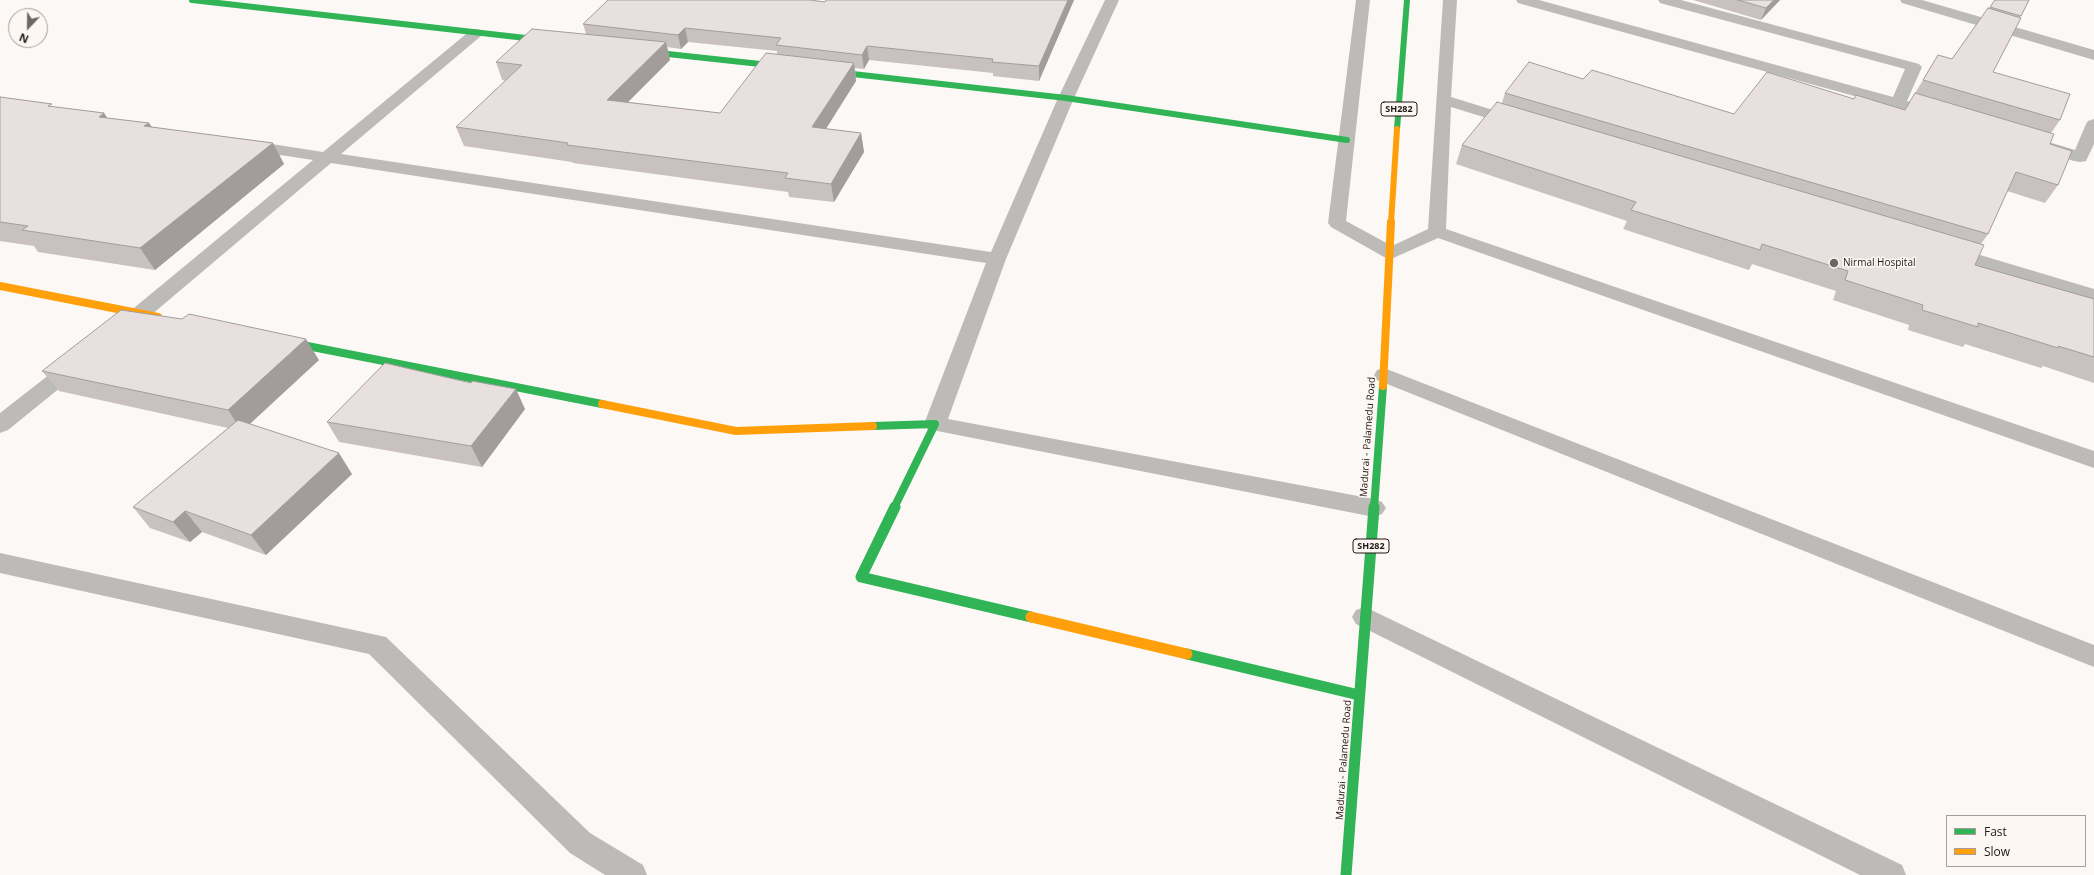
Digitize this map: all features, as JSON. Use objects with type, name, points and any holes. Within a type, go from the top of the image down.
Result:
[{"type":"street","points":[[192,0],[563,42]]},
{"type":"street","points":[[1112,0],[1066,98],[997,259],[935,424],[861,577],[1359,695]]},
{"type":"street","points":[[1363,0],[1337,222],[1391,253],[1437,232],[2094,460]]},
{"type":"street","name":"Madurai - Palamedu Road","points":[[1346,875],[1384,375],[1391,253],[1391,217],[1407,0]]},
{"type":"street","points":[[1437,232],[1443,100],[1450,0]]},
{"type":"street","points":[[1523,0],[1952,118]]},
{"type":"street","points":[[1665,0],[1914,67],[1898,102]]},
{"type":"street","points":[[1907,0],[2094,55]]},
{"type":"street","points":[[111,338],[476,32]]},
{"type":"street","points":[[634,50],[799,68]]},
{"type":"street","points":[[814,70],[1066,98],[1347,140]]},
{"type":"street","points":[[1443,100],[1535,128]]},
{"type":"street","points":[[2027,141],[2080,157],[2089,151],[2094,124]]},
{"type":"street","points":[[234,143],[997,259]]},
{"type":"street","points":[[1933,247],[2094,295]]},
{"type":"street","points":[[0,286],[165,318]]},
{"type":"street","points":[[274,340],[736,431],[935,424],[1374,508]]},
{"type":"street","points":[[0,425],[92,352]]},
{"type":"street","points":[[1384,375],[2094,656]]},
{"type":"street","points":[[0,563],[377,645],[580,843],[632,875]]},
{"type":"street","points":[[1365,616],[1891,875]]},
{"type":"building","points":[[608,0],[810,0],[825,2],[826,0],[1068,0],[1039,66],[992,62],[993,59],[867,46],[862,55],[776,45],[781,38],[685,28],[678,35],[583,24]]},
{"type":"building","points":[[1738,0],[1774,0],[1766,8]]},
{"type":"building","points":[[1995,0],[2029,0],[2021,16],[1990,7]]},
{"type":"building","points":[[1988,8],[2021,18],[1993,72],[2070,94],[2060,120],[1923,80],[1938,55],[1952,59]]},
{"type":"building","points":[[532,29],[666,42],[607,100],[720,113],[766,53],[854,63],[812,127],[861,133],[831,184],[785,178],[788,173],[567,145],[568,143],[456,127],[522,65],[496,62]]},
{"type":"building","points":[[1529,62],[1583,79],[1592,70],[1734,114],[1767,72],[1854,99],[1856,95],[1905,110],[1915,93],[2054,134],[2050,144],[2072,151],[2058,185],[2016,172],[1988,234],[1505,93]]},
{"type":"building","points":[[0,97],[52,104],[48,106],[104,113],[99,117],[149,123],[144,126],[273,143],[140,248],[22,230],[28,226],[0,222]]},
{"type":"building","points":[[1497,102],[1984,245],[1975,265],[2094,299],[2094,357],[2058,346],[2058,348],[1978,323],[1978,327],[1922,310],[1923,305],[1845,280],[1848,271],[1762,244],[1760,250],[1631,210],[1636,202],[1462,145]]},
{"type":"building","points":[[121,310],[182,319],[189,314],[306,339],[228,410],[42,371]]},
{"type":"building","points":[[385,363],[471,383],[472,381],[516,389],[471,446],[327,422]]},
{"type":"building","points":[[238,420],[339,453],[251,535],[185,511],[173,522],[133,507]]},
{"type":"traffic: fast","points":[[192,0],[552,41]]},
{"type":"traffic: fast","points":[[1397,129],[1407,0]]},
{"type":"traffic: fast","points":[[640,51],[788,67]]},
{"type":"traffic: fast","points":[[826,71],[1066,98],[1347,140]]},
{"type":"traffic: fast","points":[[282,341],[602,404]]},
{"type":"traffic: fast","points":[[1346,875],[1383,386]]},
{"type":"traffic: fast","points":[[873,426],[935,424],[861,577],[1031,617]]},
{"type":"traffic: fast","points":[[1187,654],[1359,695]]},
{"type":"traffic: slow","points":[[1383,386],[1391,217],[1397,129]]},
{"type":"traffic: slow","points":[[0,286],[158,317]]},
{"type":"traffic: slow","points":[[602,404],[736,431],[873,426]]},
{"type":"traffic: slow","points":[[1031,617],[1187,654]]},
{"type":"place","name":"Nirmal Hospital","points":[[1834,263]]}]
